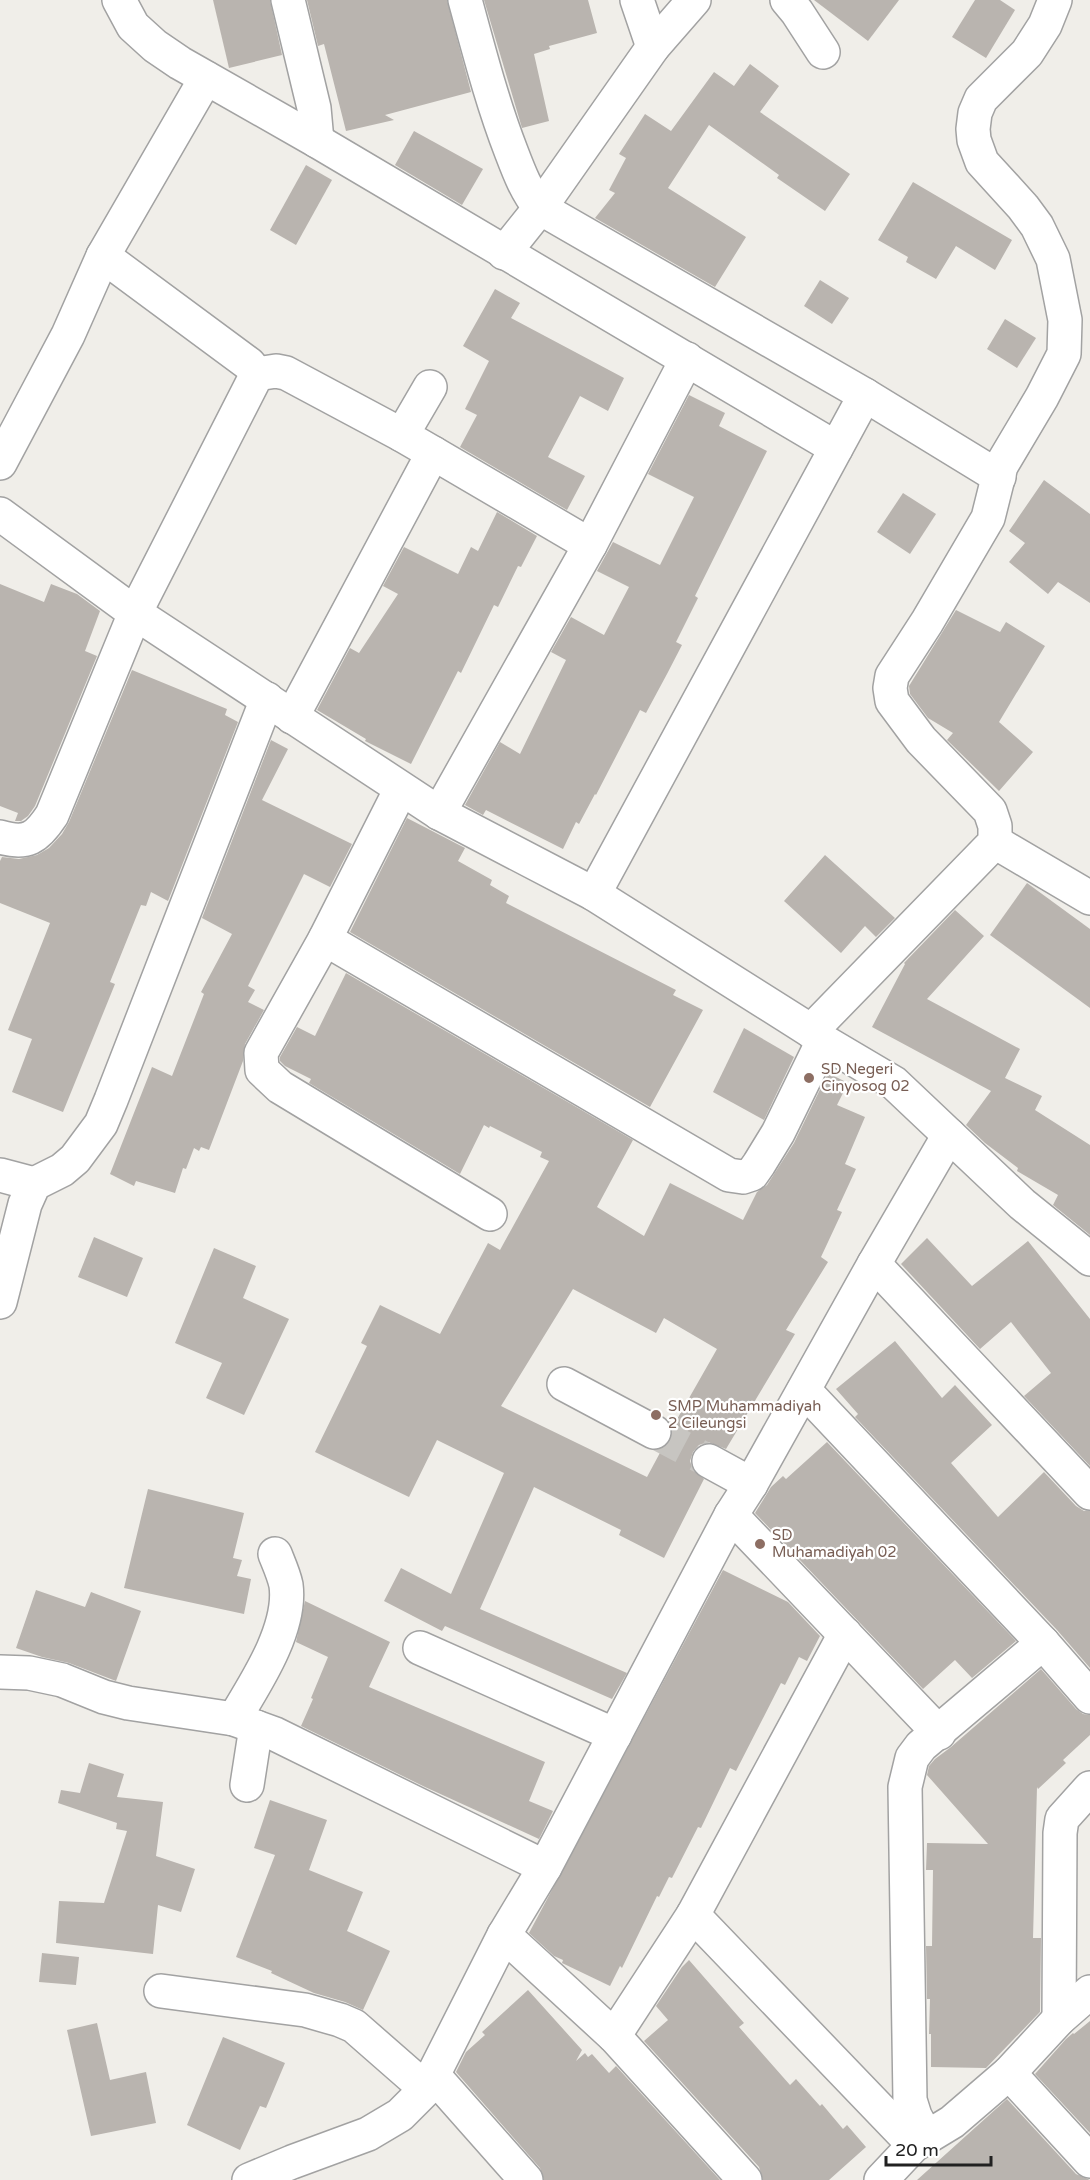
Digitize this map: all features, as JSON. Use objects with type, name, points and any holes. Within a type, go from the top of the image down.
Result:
[{"type":"street","points":[[119,0],[133,26],[140,33],[206,78],[317,141],[836,448]]},
{"type":"street","points":[[288,0],[314,108],[317,141]]},
{"type":"street","points":[[465,0],[498,117],[521,177],[540,208],[865,395],[999,477]]},
{"type":"street","points":[[637,0],[653,47]]},
{"type":"street","points":[[504,253],[540,208],[653,47],[694,0]]},
{"type":"street","points":[[788,0],[823,52]]},
{"type":"street","points":[[325,939],[729,1175],[743,1177],[752,1174],[778,1133],[817,1036],[995,842],[995,826],[990,811],[921,740],[892,702],[890,688],[892,676],[927,622],[988,518],[1004,460],[1042,398],[1064,354],[1065,321],[1056,271],[1048,247],[1037,226],[1023,207],[982,162],[974,140],[974,121],[981,99],[1038,38],[1053,10],[1055,0]]},
{"type":"street","points":[[0,463],[68,335],[103,256],[206,78]]},
{"type":"street","points":[[103,256],[249,364],[257,374]]},
{"type":"street","points":[[440,813],[590,544],[687,359]]},
{"type":"street","points":[[257,374],[276,371],[286,373],[402,435],[590,544]]},
{"type":"street","points":[[0,837],[17,842],[26,840],[44,826],[52,815],[135,613],[257,374]]},
{"type":"street","points":[[402,435],[430,387]]},
{"type":"street","points":[[594,894],[865,395]]},
{"type":"street","points":[[0,1302],[25,1204],[34,1184],[62,1170],[75,1160],[101,1124],[279,708],[433,453]]},
{"type":"street","points":[[1,519],[135,613],[401,789],[440,813],[594,894],[894,1083],[1022,1204],[1090,1259]]},
{"type":"street","points":[[401,789],[325,939],[261,1053],[262,1070],[280,1087],[490,1214]]},
{"type":"street","points":[[995,842],[1090,898]]},
{"type":"street","points":[[249,2180],[300,2171],[400,2115],[430,2082],[504,1935],[545,1867],[731,1515],[752,1484],[874,1264],[949,1135]]},
{"type":"street","points":[[0,1175],[34,1184]]},
{"type":"street","points":[[874,1264],[1090,1493]]},
{"type":"street","points":[[564,1384],[654,1432]]},
{"type":"street","points":[[804,1390],[1043,1643],[1090,1697]]},
{"type":"street","points":[[709,1461],[752,1484]]},
{"type":"street","points":[[731,1515],[939,1733]]},
{"type":"street","points":[[247,1785],[245,1723],[273,1651],[287,1596],[286,1583],[275,1554]]},
{"type":"street","points":[[614,2036],[693,1915],[845,1634]]},
{"type":"street","points":[[921,2141],[910,2100],[905,1787],[912,1758],[921,1746],[1043,1643]]},
{"type":"street","points":[[420,1648],[615,1735]]},
{"type":"street","points":[[0,1672],[29,1672],[62,1680],[104,1697],[128,1703],[245,1723],[275,1734],[545,1867]]},
{"type":"street","points":[[1059,2019],[1060,1833],[1062,1819],[1090,1788]]},
{"type":"street","points":[[693,1915],[921,2141]]},
{"type":"street","points":[[504,1935],[614,2036],[745,2180]]},
{"type":"street","points":[[161,1991],[305,2010],[354,2026],[430,2082],[526,2180]]},
{"type":"street","points":[[881,2180],[921,2141],[952,2122],[1009,2073],[1059,2019],[1090,1992]]},
{"type":"street","points":[[1009,2073],[1090,2161]]},
{"type":"building","points":[[213,0],[270,0],[282,55],[229,68]]},
{"type":"building","points":[[307,0],[447,0],[471,92],[385,115],[394,120],[346,131],[324,44],[318,46]]},
{"type":"building","points":[[484,0],[588,0],[597,33],[549,46],[550,49],[534,54],[549,121],[522,128]]},
{"type":"building","points":[[814,0],[899,0],[868,41]]},
{"type":"building","points":[[975,0],[1000,0],[1015,10],[986,58],[952,37]]},
{"type":"building","points":[[750,64],[779,86],[760,112],[850,174],[825,211],[777,178],[779,175],[709,125],[668,188],[746,237],[715,287],[595,218],[615,193],[609,190],[626,158],[619,154],[645,114],[671,131],[714,72],[734,86]]},
{"type":"building","points":[[414,131],[483,169],[462,205],[395,165]]},
{"type":"building","points":[[306,165],[332,180],[296,245],[270,230]]},
{"type":"building","points":[[913,182],[1012,240],[995,270],[956,246],[936,279],[906,262],[908,257],[878,240]]},
{"type":"building","points":[[820,280],[849,298],[832,324],[804,306]]},
{"type":"building","points":[[495,289],[520,303],[511,318],[624,378],[608,411],[580,396],[548,457],[585,476],[567,510],[460,447],[477,415],[465,409],[489,361],[463,346]]},
{"type":"building","points":[[1005,319],[1036,338],[1017,368],[987,349]]},
{"type":"building","points":[[689,395],[725,413],[719,426],[767,451],[695,596],[698,598],[676,642],[682,645],[646,713],[640,710],[596,795],[579,824],[576,822],[563,849],[486,810],[483,815],[465,805],[500,742],[520,754],[566,660],[551,652],[571,617],[604,635],[629,587],[597,571],[613,542],[660,565],[694,497],[648,474]]},
{"type":"building","points":[[1044,480],[1090,514],[1090,603],[1058,582],[1048,594],[1009,562],[1025,543],[1009,531]]},
{"type":"building","points":[[903,493],[936,514],[910,554],[877,532]]},
{"type":"building","points":[[497,512],[537,536],[521,567],[518,566],[498,607],[494,605],[461,673],[458,671],[411,764],[365,741],[366,739],[317,710],[350,648],[359,653],[398,594],[383,586],[404,547],[458,574],[471,547],[478,551]]},
{"type":"building","points":[[0,584],[44,602],[51,584],[77,594],[100,611],[85,651],[97,656],[35,806],[21,821],[15,821],[18,813],[0,806]]},
{"type":"building","points":[[956,610],[1000,632],[1006,622],[1045,646],[999,722],[1033,752],[999,791],[947,740],[953,733],[928,718],[910,694],[909,686]]},
{"type":"building","points":[[132,670],[227,709],[225,715],[238,722],[168,901],[151,892],[146,906],[141,905],[110,982],[115,984],[63,1112],[12,1092],[32,1039],[8,1030],[50,923],[0,903],[0,861],[2,857],[19,859],[37,855],[49,848],[62,834]]},
{"type":"building","points":[[271,740],[288,749],[262,800],[352,844],[330,887],[304,874],[248,986],[255,990],[248,1002],[264,1010],[245,1044],[243,1061],[209,1150],[201,1147],[199,1151],[194,1148],[186,1169],[183,1168],[175,1193],[136,1181],[134,1186],[110,1174],[152,1067],[172,1076],[204,994],[201,992],[232,934],[202,918]]},
{"type":"building","points":[[407,818],[465,848],[458,861],[492,880],[490,885],[509,896],[506,903],[676,990],[673,995],[703,1010],[650,1107],[350,932]]},
{"type":"building","points":[[825,855],[895,918],[876,937],[865,926],[841,953],[784,901]]},
{"type":"building","points":[[1027,883],[1090,929],[1090,1008],[990,935]]},
{"type":"building","points":[[955,910],[984,936],[927,999],[1020,1049],[1005,1078],[1042,1096],[1035,1110],[1090,1145],[1090,1235],[1053,1205],[1058,1195],[1017,1171],[1018,1168],[966,1125],[991,1091],[872,1027],[904,963]]},
{"type":"building","points":[[346,973],[633,1140],[597,1207],[644,1236],[670,1183],[743,1220],[757,1192],[767,1185],[794,1143],[828,1073],[848,1083],[837,1105],[865,1117],[845,1164],[856,1169],[837,1210],[842,1212],[821,1257],[828,1262],[786,1330],[795,1334],[726,1449],[708,1442],[699,1445],[693,1452],[690,1461],[693,1470],[704,1479],[664,1558],[619,1535],[621,1530],[534,1487],[480,1609],[627,1673],[612,1699],[445,1626],[442,1631],[384,1601],[401,1568],[451,1594],[504,1473],[437,1440],[409,1497],[315,1452],[367,1346],[361,1343],[380,1305],[440,1334],[488,1243],[500,1250],[549,1161],[540,1157],[542,1152],[484,1125],[460,1174],[309,1083],[311,1079],[285,1066],[280,1061],[297,1027],[315,1036]],"holes":[[[573,1289],[656,1333],[664,1318],[717,1349],[672,1428],[670,1441],[662,1449],[647,1477],[501,1406]]]},
{"type":"building","points":[[744,1028],[794,1057],[764,1120],[713,1092]]},
{"type":"building","points":[[94,1237],[143,1258],[127,1297],[78,1277]]},
{"type":"building","points":[[927,1238],[972,1286],[1028,1241],[1090,1319],[1090,1466],[1024,1396],[1051,1373],[1011,1322],[980,1349],[901,1264]]},
{"type":"building","points":[[214,1248],[256,1266],[243,1298],[289,1319],[244,1415],[206,1398],[222,1363],[175,1343]]},
{"type":"building","points":[[895,1341],[942,1398],[955,1385],[992,1425],[951,1463],[998,1517],[1044,1472],[1076,1506],[1084,1511],[1090,1511],[1090,1668],[1057,1630],[855,1417],[858,1414],[836,1389]]},
{"type":"building","points":[[827,1442],[1016,1641],[972,1678],[955,1660],[923,1689],[755,1513],[771,1487],[783,1476],[786,1479]]},
{"type":"building","points":[[148,1489],[244,1513],[233,1558],[242,1560],[237,1576],[251,1579],[244,1614],[124,1588]]},
{"type":"building","points":[[723,1570],[788,1602],[820,1636],[807,1661],[799,1657],[785,1685],[781,1683],[736,1771],[730,1768],[701,1828],[698,1827],[672,1878],[669,1877],[659,1897],[657,1896],[622,1968],[620,1966],[610,1986],[562,1963],[563,1960],[554,1956],[529,1933]]},
{"type":"building","points":[[36,1590],[85,1607],[91,1592],[141,1611],[116,1681],[69,1663],[16,1648]]},
{"type":"building","points":[[305,1601],[390,1642],[369,1687],[545,1762],[529,1801],[553,1811],[539,1839],[425,1787],[301,1726],[328,1657],[296,1642]]},
{"type":"building","points":[[1041,1669],[1076,1709],[1083,1714],[1090,1715],[1090,1735],[1063,1760],[1066,1763],[1038,1789],[1037,1787],[1033,1938],[1041,1938],[1040,2012],[986,2068],[931,2067],[930,1999],[927,1999],[926,1946],[932,1946],[933,1870],[926,1870],[927,1843],[988,1844],[927,1775],[929,1766]]},
{"type":"building","points":[[89,1763],[124,1774],[117,1797],[163,1802],[156,1856],[195,1869],[181,1912],[158,1905],[153,1954],[56,1943],[59,1901],[104,1903],[127,1831],[116,1829],[117,1823],[58,1803],[61,1790],[80,1793]]},
{"type":"building","points":[[270,1800],[327,1820],[309,1870],[363,1892],[347,1931],[390,1951],[363,2010],[314,1993],[271,1973],[272,1971],[236,1957],[275,1855],[254,1848]]},
{"type":"building","points":[[42,1953],[79,1957],[76,1985],[39,1982]]},
{"type":"building","points":[[689,1960],[744,2023],[739,2027],[790,2085],[796,2079],[820,2106],[822,2104],[843,2129],[847,2125],[866,2147],[829,2180],[763,2180],[759,2167],[644,2041],[668,2020],[656,2006]]},
{"type":"building","points":[[528,1990],[582,2050],[576,2061],[585,2053],[588,2057],[592,2054],[609,2073],[616,2066],[720,2180],[544,2180],[540,2168],[456,2072],[466,2052],[485,2035],[482,2032]]},
{"type":"building","points":[[1090,2021],[1090,2133],[1035,2074],[1066,2039]]},
{"type":"building","points":[[97,2023],[110,2080],[146,2072],[156,2123],[91,2136],[67,2030]]},
{"type":"building","points":[[223,2037],[285,2063],[266,2108],[260,2106],[240,2150],[187,2125]]},
{"type":"building","points":[[1007,2099],[1076,2174],[1090,2180],[917,2180]]},
{"type":"tunnel","points":[[654,1432],[709,1461]]},
{"type":"place","name":"SD Negeri Cinyosog 02","points":[[809,1078]]},
{"type":"place","name":"SMP Muhammadiyah 2 Cileungsi","points":[[656,1415]]},
{"type":"place","name":"SD Muhamadiyah 02","points":[[760,1544]]}]
